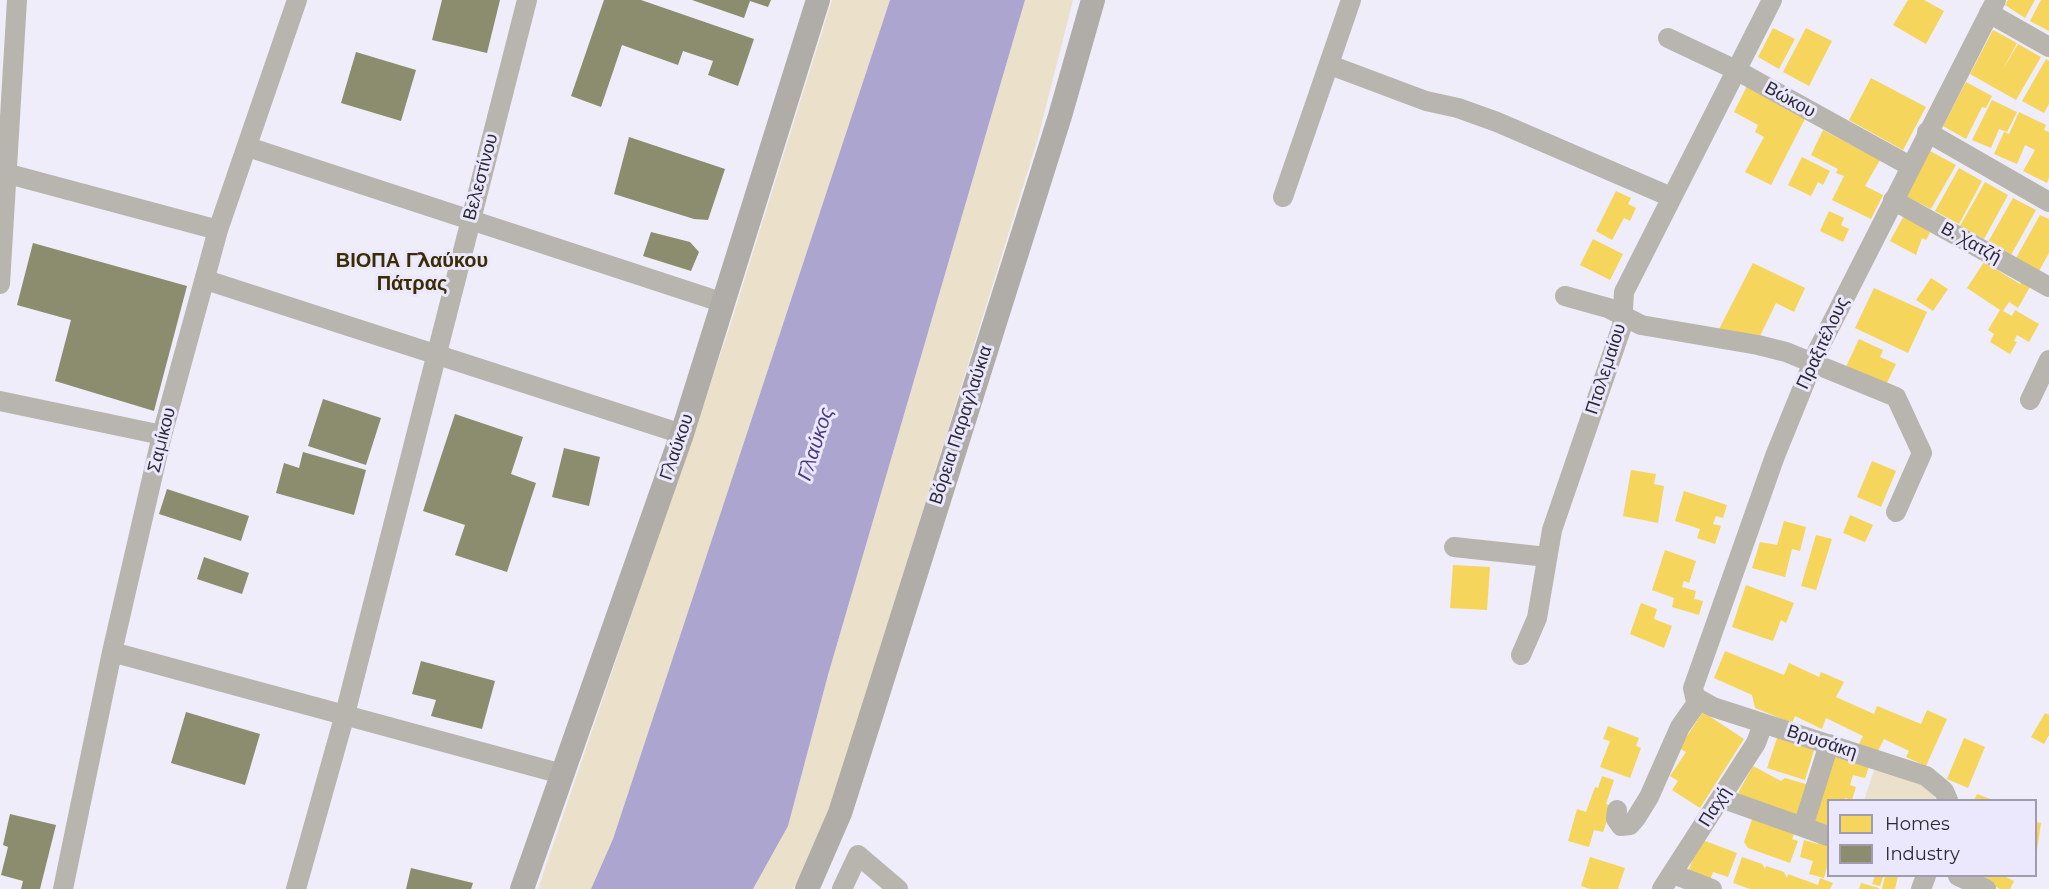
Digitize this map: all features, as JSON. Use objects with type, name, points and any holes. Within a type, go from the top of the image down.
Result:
[{"type":"main road","name":"Γλαύκου","points":[[522,889],[682,434],[818,0]]},
{"type":"main road","name":"Βόρεια Παραγλαύκια","points":[[807,889],[826,849],[869,722],[1060,116],[1093,0]]},
{"type":"street","points":[[0,284],[17,0]]},
{"type":"street","name":"Σαμίκου","points":[[63,889],[112,652],[162,435],[218,230],[297,0]]},
{"type":"street","name":"Βελεστίνου","points":[[296,889],[345,714],[527,0]]},
{"type":"street","points":[[1283,197],[1351,0]]},
{"type":"street","name":"Πτολεμαίου","points":[[1521,655],[1537,618],[1552,530],[1622,326],[1624,292],[1772,0]]},
{"type":"street","points":[[1992,6],[2049,47]]},
{"type":"street","name":"Πραξιτέλους","points":[[1698,700],[1692,693],[1695,678],[1767,477],[1813,363],[1910,165],[1992,6]]},
{"type":"street","name":"Βώκου","points":[[1668,38],[1736,70],[1910,165]]},
{"type":"street","points":[[1330,65],[1419,98],[1497,122],[1671,197]]},
{"type":"street","points":[[1927,132],[2049,202]]},
{"type":"street","points":[[248,147],[724,303]]},
{"type":"street","points":[[5,173],[218,230]]},
{"type":"street","name":"Β. Χατζή","points":[[1893,200],[2049,287]]},
{"type":"street","points":[[206,280],[682,434]]},
{"type":"street","points":[[1565,296],[1608,308],[1647,326],[1769,347],[1896,397],[1922,453],[1896,512]]},
{"type":"street","points":[[2030,400],[2049,360]]},
{"type":"street","points":[[0,401],[162,435]]},
{"type":"street","points":[[1454,547],[1547,557]]},
{"type":"street","points":[[112,652],[562,774]]},
{"type":"street","points":[[1617,810],[1616,819],[1621,826],[1630,825],[1636,818],[1649,797],[1680,728],[1698,700]]},
{"type":"street","name":"Βρυσάκη","points":[[1698,700],[1763,724],[1926,776],[1946,795]]},
{"type":"street","name":"Παχή","points":[[1667,881],[1756,743],[1763,724]]},
{"type":"street","points":[[1803,827],[1829,744]]},
{"type":"street","points":[[1721,798],[1827,836]]},
{"type":"street","points":[[842,889],[858,855],[898,889]]},
{"type":"street","points":[[1960,877],[1986,889]]},
{"type":"street","points":[[1667,881],[1712,889]]},
{"type":"shaded area","points":[[832,0],[890,0],[613,840],[591,889],[538,889],[730,326]]},
{"type":"shaded area","points":[[1025,0],[1073,0],[1038,138],[837,788],[813,853],[793,889],[753,889],[788,826],[828,675]]},
{"type":"shaded area","points":[[1876,765],[1932,788],[1936,799],[1864,799]]},
{"type":"water","name":"Γλαύκος","points":[[890,0],[1025,0],[828,675],[788,826],[753,889],[591,889],[613,839]]},
{"type":"building: Homes","points":[[1908,0],[1924,0],[1944,11],[1926,44],[1893,25]]},
{"type":"building: Homes","points":[[2008,0],[2035,0],[2025,18],[2005,5]]},
{"type":"building: Homes","points":[[2041,0],[2049,0],[2049,31],[2030,21]]},
{"type":"building: Homes","points":[[1773,28],[1795,39],[1779,69],[1758,57]]},
{"type":"building: Homes","points":[[1806,28],[1832,41],[1809,86],[1783,72]]},
{"type":"building: Homes","points":[[1993,30],[2017,43],[2002,71],[2018,44],[2041,57],[2016,100],[1970,74]]},
{"type":"building: Homes","points":[[2046,59],[2049,61],[2049,104],[2044,113],[2022,101]]},
{"type":"building: Homes","points":[[1871,78],[1926,107],[1903,150],[1849,120]]},
{"type":"building: Homes","points":[[1749,82],[1808,113],[1771,185],[1745,172],[1764,137],[1755,132],[1758,125],[1734,112]]},
{"type":"building: Homes","points":[[1966,82],[1992,96],[1986,108],[1982,107],[1966,139],[1943,126]]},
{"type":"building: Homes","points":[[1992,100],[2017,112],[2007,132],[1999,129],[1991,148],[1972,140]]},
{"type":"building: Homes","points":[[2019,112],[2046,125],[2044,130],[2049,132],[2049,178],[2047,183],[2023,171],[2035,150],[2025,145],[2017,164],[1994,154],[2004,132],[2009,134]]},
{"type":"building: Homes","points":[[1823,130],[1880,160],[1865,186],[1883,195],[1871,219],[1832,200],[1844,176],[1836,173],[1838,169],[1811,155]]},
{"type":"building: Homes","points":[[1930,151],[1956,165],[1931,209],[1906,196]]},
{"type":"building: Homes","points":[[1802,157],[1830,171],[1823,185],[1818,182],[1811,196],[1788,185]]},
{"type":"building: Homes","points":[[1959,168],[1982,181],[1959,224],[1935,211]]},
{"type":"building: Homes","points":[[1985,182],[2008,195],[1984,239],[1960,226]]},
{"type":"building: Homes","points":[[1616,191],[1631,198],[1628,204],[1636,208],[1630,221],[1624,218],[1612,240],[1596,231]]},
{"type":"building: Homes","points":[[2013,198],[2036,210],[2011,255],[1988,242]]},
{"type":"building: Homes","points":[[1829,211],[1844,218],[1841,225],[1849,229],[1843,242],[1820,231]]},
{"type":"building: Homes","points":[[1905,214],[1932,229],[1926,240],[1922,238],[1916,255],[1890,241]]},
{"type":"building: Homes","points":[[2040,215],[2049,219],[2049,253],[2039,271],[2016,258]]},
{"type":"building: Homes","points":[[1593,239],[1623,254],[1610,280],[1580,265]]},
{"type":"building: Homes","points":[[1984,262],[2020,284],[2022,282],[2030,287],[2018,308],[2009,302],[2003,311],[2012,316],[2015,310],[2039,324],[2029,342],[2017,335],[2014,341],[2017,342],[2010,354],[1990,342],[1994,334],[1988,330],[2000,310],[1967,288]]},
{"type":"building: Homes","points":[[1753,263],[1805,288],[1794,312],[1776,303],[1759,338],[1718,331]]},
{"type":"building: Homes","points":[[1931,278],[1948,289],[1933,311],[1916,300]]},
{"type":"building: Homes","points":[[1874,288],[1927,312],[1908,353],[1855,328]]},
{"type":"building: Homes","points":[[1859,339],[1883,350],[1880,357],[1896,364],[1884,389],[1844,371]]},
{"type":"building: Homes","points":[[1872,461],[1896,471],[1881,507],[1857,497]]},
{"type":"building: Homes","points":[[1631,470],[1656,474],[1654,484],[1664,486],[1658,523],[1623,516]]},
{"type":"building: Homes","points":[[1684,491],[1727,505],[1723,518],[1716,516],[1713,524],[1721,526],[1715,544],[1697,538],[1700,529],[1675,521]]},
{"type":"building: Homes","points":[[1850,515],[1873,525],[1865,542],[1843,533]]},
{"type":"building: Homes","points":[[1784,521],[1806,527],[1800,551],[1792,549],[1785,577],[1752,568],[1760,542],[1777,545]]},
{"type":"building: Homes","points":[[1816,535],[1832,539],[1816,590],[1801,586]]},
{"type":"building: Homes","points":[[1665,550],[1696,561],[1689,583],[1684,581],[1682,587],[1696,591],[1694,599],[1703,601],[1699,615],[1672,607],[1674,598],[1652,590]]},
{"type":"building: Homes","points":[[1453,565],[1490,567],[1487,610],[1450,608]]},
{"type":"building: Homes","points":[[1746,585],[1794,603],[1786,623],[1781,620],[1773,641],[1732,627]]},
{"type":"building: Homes","points":[[1641,603],[1657,609],[1654,619],[1672,626],[1664,648],[1630,634]]},
{"type":"building: Homes","points":[[1725,651],[1784,675],[1789,663],[1819,677],[1821,672],[1844,682],[1836,697],[1874,714],[1877,706],[1921,724],[1927,710],[1947,719],[1926,766],[1906,757],[1909,751],[1884,739],[1878,751],[1859,744],[1863,736],[1826,718],[1822,729],[1795,716],[1792,723],[1755,708],[1752,695],[1714,678]]},
{"type":"building: Homes","points":[[1703,712],[1744,739],[1700,808],[1672,790],[1678,781],[1670,776],[1686,752],[1679,748]]},
{"type":"building: Homes","points":[[2045,713],[2049,715],[2049,735],[2044,744],[2031,737]]},
{"type":"building: Homes","points":[[1608,726],[1639,738],[1636,746],[1641,748],[1630,778],[1600,767],[1610,741],[1603,739]]},
{"type":"building: Homes","points":[[1778,735],[1815,747],[1805,780],[1767,768]]},
{"type":"building: Homes","points":[[1964,738],[1985,747],[1968,788],[1947,779]]},
{"type":"building: Homes","points":[[1835,753],[1870,764],[1865,778],[1853,775],[1850,785],[1856,787],[1852,799],[1827,799],[1827,828],[1812,823]]},
{"type":"building: Homes","points":[[1753,766],[1781,781],[1785,778],[1809,785],[1800,818],[1766,809],[1738,793]]},
{"type":"building: Homes","points":[[1602,776],[1614,780],[1606,804],[1612,806],[1603,832],[1594,830],[1589,847],[1568,841],[1577,809],[1586,812],[1595,787],[1598,788]]},
{"type":"building: Homes","points":[[1977,794],[1990,799],[1974,799]]},
{"type":"building: Homes","points":[[1754,814],[1796,830],[1792,839],[1798,841],[1790,863],[1748,848],[1744,842]]},
{"type":"building: Homes","points":[[2037,822],[2041,823],[2037,850]]},
{"type":"building: Homes","points":[[1819,838],[1827,841],[1827,867],[1824,878],[1809,874],[1813,861],[1800,857],[1804,840],[1818,844]]},
{"type":"building: Homes","points":[[1700,839],[1737,853],[1728,877],[1713,872],[1710,880],[1688,872]]},
{"type":"building: Homes","points":[[1590,857],[1625,868],[1618,889],[1590,889],[1581,886]]},
{"type":"building: Homes","points":[[1742,857],[1762,864],[1765,869],[1766,866],[1784,872],[1787,878],[1788,874],[1818,885],[1820,878],[1833,883],[1830,889],[1750,889],[1733,883]]},
{"type":"building: Homes","points":[[1875,877],[1883,877],[1880,886],[1872,884]]},
{"type":"building: Homes","points":[[1885,877],[1898,877],[1895,889],[1882,889]]},
{"type":"building: Homes","points":[[1978,877],[2006,877],[2014,881],[2010,889],[2000,889]]},
{"type":"building: Homes","points":[[1861,883],[1879,888],[1879,889],[1859,889]]},
{"type":"building: Industry","points":[[442,0],[500,0],[487,53],[432,40]]},
{"type":"building: Industry","points":[[604,0],[641,0],[754,39],[738,86],[708,75],[713,61],[683,51],[678,65],[622,45],[601,107],[571,96]]},
{"type":"building: Industry","points":[[692,0],[771,0],[768,7],[750,1],[744,18]]},
{"type":"building: Industry","points":[[356,52],[416,70],[401,121],[341,103]]},
{"type":"building: Industry","points":[[629,137],[725,169],[708,220],[694,219],[614,194]]},
{"type":"building: Industry","points":[[651,232],[690,242],[699,252],[691,271],[643,256]]},
{"type":"building: Industry","points":[[33,243],[187,286],[154,411],[55,381],[71,320],[17,305]]},
{"type":"building: Industry","points":[[323,399],[381,418],[366,465],[308,446]]},
{"type":"building: Industry","points":[[455,414],[523,437],[511,474],[536,483],[507,572],[455,555],[465,525],[423,511]]},
{"type":"building: Industry","points":[[564,448],[600,457],[589,506],[552,497]]},
{"type":"building: Industry","points":[[303,452],[366,470],[354,515],[276,493],[284,463],[299,468]]},
{"type":"building: Industry","points":[[167,489],[249,516],[241,541],[159,514]]},
{"type":"building: Industry","points":[[204,557],[249,573],[242,594],[197,579]]},
{"type":"building: Industry","points":[[421,661],[495,681],[482,729],[431,716],[436,700],[412,694]]},
{"type":"building: Industry","points":[[186,712],[260,734],[245,785],[171,763]]},
{"type":"building: Industry","points":[[10,814],[56,825],[40,889],[21,889],[23,881],[1,875],[8,847],[3,845]]},
{"type":"building: Industry","points":[[411,868],[473,883],[471,889],[406,889]]},
{"type":"district","name":"ΒΙΟΠΑ Γλαύκου Πάτρας","points":[[412,272]]}]
